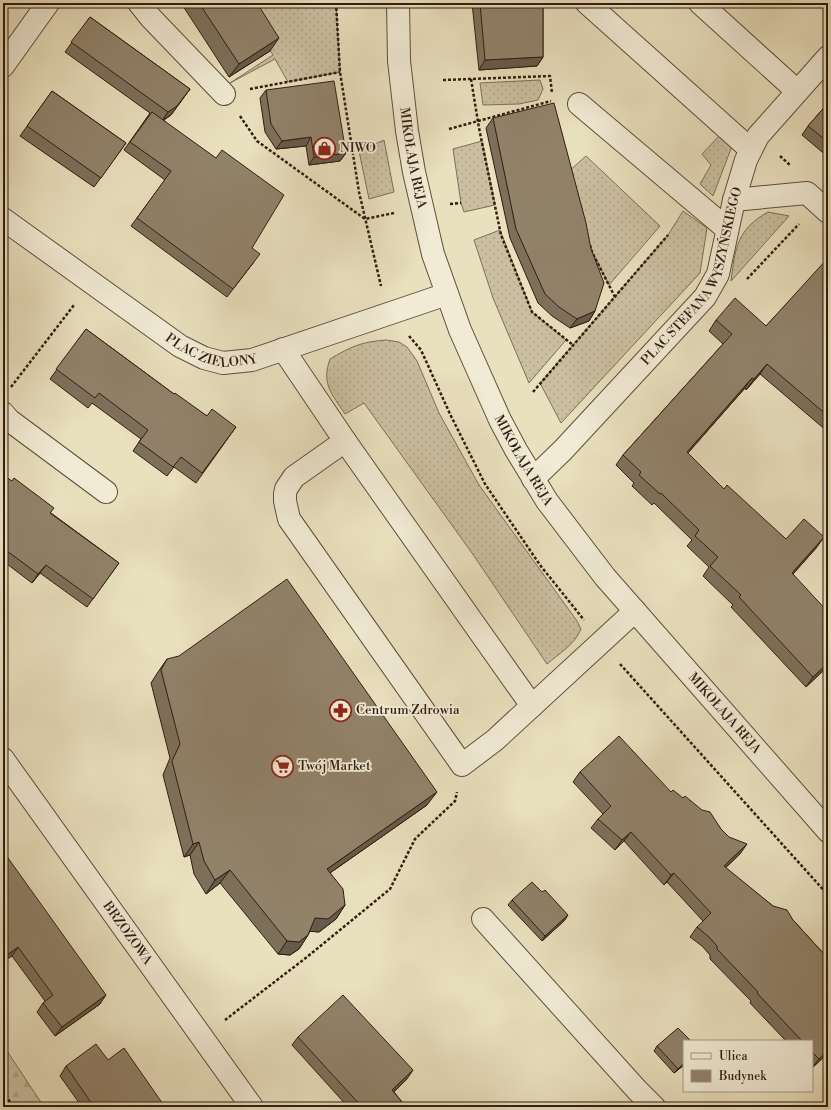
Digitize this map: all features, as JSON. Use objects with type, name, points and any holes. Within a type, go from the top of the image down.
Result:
[{"type":"street","points":[[3,66],[48,3]]},
{"type":"street","points":[[139,3],[151,18],[224,94]]},
{"type":"street","name":"MIKOŁAJA REJA","points":[[398,3],[401,76],[407,131],[414,172],[433,254],[460,330],[500,420],[516,450],[547,501],[605,578],[828,831]]},
{"type":"street","points":[[588,3],[751,150]]},
{"type":"street","points":[[700,3],[797,91]]},
{"type":"street","name":"PLAC STEFANA WYSZYŃSKIEGO","points":[[533,479],[563,450],[705,297],[718,274],[734,200],[746,160],[758,136],[828,57]]},
{"type":"street","points":[[579,104],[727,229]]},
{"type":"street","points":[[734,200],[807,193],[828,212]]},
{"type":"street","name":"PLAC ZIELONY","points":[[3,219],[180,346],[204,358],[223,363],[252,360],[447,294]]},
{"type":"street","points":[[283,349],[345,441],[532,706]]},
{"type":"street","points":[[3,413],[9,420],[106,492]]},
{"type":"street","points":[[345,441],[294,477],[286,489],[285,494],[289,519],[462,764],[495,740],[635,611]]},
{"type":"street","name":"BRZOZOWA","points":[[3,759],[252,1107]]},
{"type":"street","points":[[483,919],[636,1090],[654,1107]]},
{"type":"path","points":[[336,3],[340,72],[358,192],[388,314],[421,350],[450,414],[485,484],[540,565],[601,642],[828,895]]},
{"type":"path","points":[[340,72],[224,94],[257,141],[365,219]]},
{"type":"path","points":[[443,80],[550,76],[552,101],[450,129]]},
{"type":"path","points":[[471,79],[501,235],[532,312],[573,345]]},
{"type":"path","points":[[533,392],[668,235]]},
{"type":"path","points":[[590,245],[614,297]]},
{"type":"path","points":[[8,392],[92,283]]},
{"type":"path","points":[[202,1037],[307,957],[390,889],[415,839],[455,801],[462,764]]},
{"type":"path","points":[[3,1091],[13,1107]]},
{"type":"green space","points":[[240,3],[336,3],[340,72],[288,82],[275,59],[230,83],[273,55]]},
{"type":"green space","points":[[540,80],[543,89],[538,100],[519,104],[483,105],[480,83]]},
{"type":"green space","points":[[721,134],[732,146],[713,196],[700,184],[711,165],[702,154]]},
{"type":"green space","points":[[384,140],[394,192],[369,199],[359,151]]},
{"type":"green space","points":[[482,141],[495,205],[464,212],[461,203],[453,149]]},
{"type":"green space","points":[[586,156],[660,226],[609,285],[592,252],[568,172]]},
{"type":"green space","points":[[683,211],[707,228],[700,273],[561,423],[540,383],[668,235]]},
{"type":"green space","points":[[768,212],[789,216],[731,281],[734,259],[739,241],[750,225]]},
{"type":"green space","points":[[500,230],[532,312],[566,340],[529,383],[493,298],[474,240]]},
{"type":"green space","points":[[386,340],[399,342],[407,347],[417,361],[439,413],[479,485],[577,621],[581,629],[571,644],[547,664],[472,553],[364,403],[345,414],[329,388],[327,375],[330,359],[357,345]]},
{"type":"green space","points":[[3,1045],[44,1107],[3,1107]]},
{"type":"building","points":[[199,3],[257,3],[279,38],[239,64]]},
{"type":"building","points":[[480,3],[543,3],[543,57],[485,60]]},
{"type":"building","points":[[90,17],[190,89],[177,106],[168,112],[71,42]]},
{"type":"building","points":[[334,81],[346,153],[314,157],[311,137],[282,141],[271,124],[266,90]]},
{"type":"building","points":[[52,91],[126,143],[101,178],[27,126]]},
{"type":"building","points":[[554,103],[586,223],[591,249],[604,283],[595,311],[577,319],[559,307],[545,294],[516,229],[493,118]]},
{"type":"building","points":[[828,103],[828,142],[808,126]]},
{"type":"building","points":[[152,112],[216,158],[222,150],[284,195],[252,248],[260,254],[233,289],[137,218],[171,171],[130,142]]},
{"type":"building","points":[[827,259],[828,416],[767,364],[754,379],[752,378],[687,452],[724,489],[727,485],[786,539],[804,519],[824,537],[792,573],[828,612],[828,663],[813,677],[739,597],[741,595],[710,566],[718,557],[695,536],[699,530],[661,493],[660,494],[639,475],[641,472],[623,455],[732,334],[716,320],[735,298],[766,326]]},
{"type":"building","points":[[86,329],[174,394],[175,393],[207,416],[212,409],[236,427],[202,473],[181,457],[173,467],[139,442],[148,430],[99,393],[95,398],[56,369]]},
{"type":"building","points":[[3,475],[12,481],[14,478],[54,508],[50,513],[119,563],[93,599],[46,565],[38,574],[3,548]]},
{"type":"building","name":"Twój Market","points":[[287,579],[437,792],[327,869],[343,889],[345,905],[328,919],[315,918],[308,935],[299,942],[287,941],[230,870],[215,880],[204,861],[199,842],[193,844],[172,761],[180,744],[161,670],[167,659],[179,656]]},
{"type":"building","points":[[619,736],[671,792],[673,790],[683,798],[685,796],[702,810],[710,812],[721,829],[729,837],[747,844],[724,866],[773,906],[787,910],[793,920],[824,954],[828,956],[828,970],[824,974],[828,977],[828,1050],[819,1059],[813,1053],[813,1040],[801,1040],[717,949],[717,946],[709,937],[697,927],[711,913],[674,873],[671,875],[631,832],[622,840],[598,819],[611,806],[580,772]]},
{"type":"building","points":[[3,851],[106,995],[62,1027],[43,1003],[53,995],[18,947],[3,958]]},
{"type":"building","points":[[532,882],[542,892],[545,890],[568,915],[545,936],[512,900]]},
{"type":"building","points":[[343,995],[413,1070],[392,1090],[406,1107],[362,1107],[298,1037]]},
{"type":"building","points":[[678,1028],[690,1040],[683,1040],[683,1064],[678,1069],[657,1046]]},
{"type":"building","points":[[96,1044],[108,1060],[124,1048],[165,1107],[94,1107],[66,1066]]},
{"type":"place","name":"NIWO","points":[[324,148]]},
{"type":"place","name":"Centrum Zdrowia","points":[[341,710]]},
{"type":"place","name":"Twój Market","points":[[283,766]]}]
